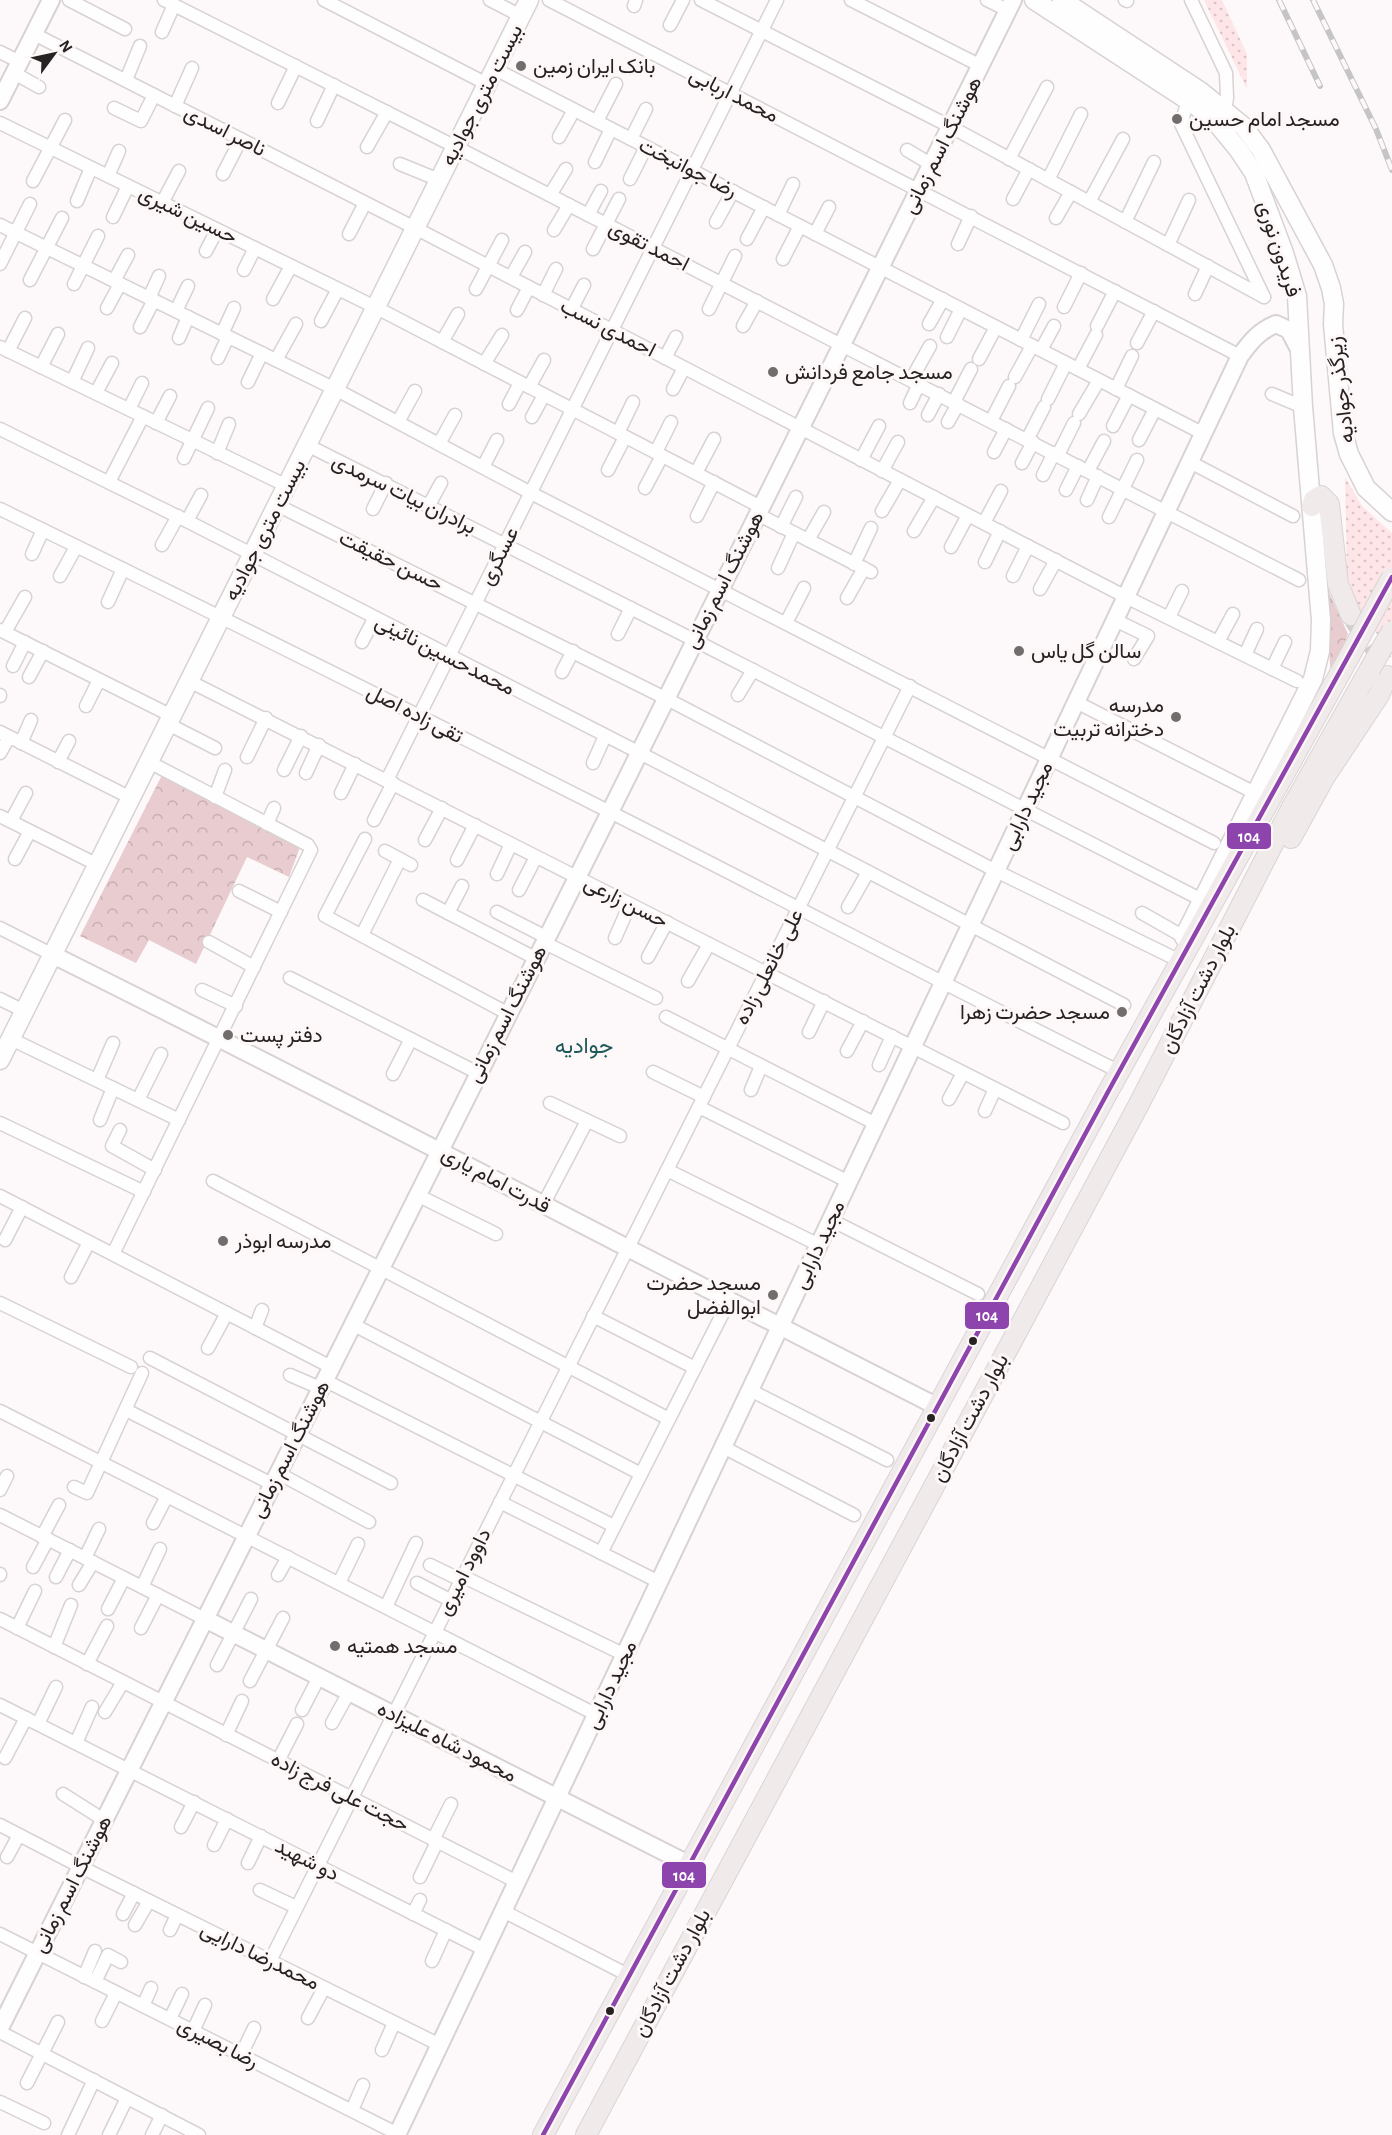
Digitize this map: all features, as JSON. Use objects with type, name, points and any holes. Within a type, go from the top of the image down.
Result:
[{"type":"main road","name":"فریدون نوری","points":[[1034,0],[1188,100],[1244,127],[1261,150],[1323,265],[1334,304],[1334,324]]},
{"type":"main road","name":"فریدون نوری","points":[[1062,0],[1200,91],[1220,116],[1254,173],[1293,279],[1296,296],[1303,407],[1322,620],[1320,651],[1255,793],[1109,1090]]},
{"type":"main road","name":"بیست متری جوادیه","points":[[0,1060],[525,8]]},
{"type":"main road","points":[[1254,173],[1281,206],[1309,257],[1320,280],[1334,324]]},
{"type":"main road","name":"زیرگذر جوادیه","points":[[1334,324],[1342,433],[1348,454],[1366,488],[1392,512]]},
{"type":"main road","points":[[1312,506],[1314,500],[1321,496],[1329,504],[1338,584],[1351,615]]},
{"type":"main road","name":"بلوار دشت آزادگان","points":[[543,2135],[1109,1090],[1392,577]]},
{"type":"main road","name":"بلوار دشت آزادگان","points":[[586,2135],[1138,1106],[1291,809],[1378,672],[1392,631]]},
{"type":"street","points":[[0,101],[51,0]]},
{"type":"street","points":[[69,0],[126,29]]},
{"type":"street","name":"رضا جوانبخت","points":[[324,0],[491,77],[597,121],[1204,434]]},
{"type":"street","points":[[490,0],[525,8]]},
{"type":"street","name":"محمد اربابی","points":[[549,0],[1240,356]]},
{"type":"street","points":[[670,25],[683,0]]},
{"type":"street","points":[[701,0],[951,127],[1264,297],[1181,124],[1188,100]]},
{"type":"street","name":"عسگری","points":[[374,820],[419,716],[777,0]]},
{"type":"street","points":[[851,0],[981,66]]},
{"type":"street","points":[[987,0],[1010,5]]},
{"type":"street","points":[[1191,0],[1226,73],[1227,98],[1220,116]]},
{"type":"street","points":[[162,32],[169,3]]},
{"type":"street","name":"احمد تقوی","points":[[169,3],[607,224],[1299,580]]},
{"type":"street","name":"هوشنگ اسم زمانی","points":[[0,2030],[507,1013],[610,812],[1010,5]]},
{"type":"street","name":"ناصر اسدی","points":[[34,34],[416,228]]},
{"type":"street","points":[[126,80],[140,46]]},
{"type":"street","points":[[0,52],[39,87]]},
{"type":"street","points":[[278,103],[296,66]]},
{"type":"street","points":[[175,106],[192,68]]},
{"type":"street","points":[[597,121],[616,84]]},
{"type":"street","points":[[317,121],[334,85]]},
{"type":"street","points":[[1009,159],[1047,87]]},
{"type":"street","points":[[114,108],[141,121],[154,95]]},
{"type":"street","points":[[631,139],[646,109]]},
{"type":"street","points":[[559,137],[574,110]]},
{"type":"street","points":[[367,147],[387,112]]},
{"type":"street","points":[[1048,180],[1081,114]]},
{"type":"street","points":[[33,181],[65,120]]},
{"type":"street","name":"حسین شیری","points":[[0,123],[375,307],[544,394],[714,482],[781,526],[863,568]]},
{"type":"street","points":[[595,162],[611,129]]},
{"type":"street","points":[[1089,202],[1123,139]]},
{"type":"street","points":[[223,174],[241,140]]},
{"type":"street","points":[[630,179],[646,147]]},
{"type":"street","points":[[907,150],[932,165]]},
{"type":"street","points":[[108,176],[119,151]]},
{"type":"street","points":[[1125,222],[1154,162]]},
{"type":"street","points":[[400,164],[439,180]]},
{"type":"street","points":[[77,201],[91,168]]},
{"type":"street","points":[[550,195],[566,169]]},
{"type":"street","points":[[1013,199],[1029,169]]},
{"type":"street","points":[[162,203],[179,171]]},
{"type":"street","points":[[778,215],[793,184]]},
{"type":"street","points":[[113,218],[128,186]]},
{"type":"street","points":[[588,215],[601,191]]},
{"type":"street","points":[[716,222],[733,191]]},
{"type":"street","points":[[1056,218],[1071,192]]},
{"type":"street","points":[[593,249],[619,199]]},
{"type":"street","points":[[1167,244],[1189,200]]},
{"type":"street","points":[[349,234],[365,202]]},
{"type":"street","points":[[0,264],[30,204]]},
{"type":"street","points":[[554,230],[569,205]]},
{"type":"street","points":[[747,239],[764,207]]},
{"type":"street","points":[[815,234],[829,207]]},
{"type":"street","points":[[958,244],[971,216]]},
{"type":"street","points":[[30,280],[62,218]]},
{"type":"street","points":[[0,225],[335,389],[1214,843]]},
{"type":"street","points":[[783,259],[800,226]]},
{"type":"street","name":"احمدی نسب","points":[[416,228],[1126,597],[1272,669],[1305,680]]},
{"type":"street","points":[[207,251],[217,230]]},
{"type":"street","points":[[74,284],[99,236]]},
{"type":"street","points":[[476,289],[502,240]]},
{"type":"street","points":[[244,270],[255,248]]},
{"type":"street","points":[[511,277],[525,252]]},
{"type":"street","points":[[107,308],[128,255]]},
{"type":"street","points":[[709,309],[735,256]]},
{"type":"street","points":[[273,299],[291,266]]},
{"type":"street","points":[[1195,294],[1208,266]]},
{"type":"street","points":[[543,294],[556,269]]},
{"type":"street","points":[[1064,307],[1081,273]]},
{"type":"street","points":[[140,327],[159,276]]},
{"type":"street","points":[[571,310],[584,285]]},
{"type":"street","points":[[176,311],[188,286]]},
{"type":"street","points":[[517,310],[529,287]]},
{"type":"street","points":[[321,321],[338,289]]},
{"type":"street","points":[[1078,369],[1115,291]]},
{"type":"street","points":[[929,324],[943,299]]},
{"type":"street","points":[[743,326],[757,301]]},
{"type":"street","points":[[1021,340],[1039,304]]},
{"type":"street","points":[[218,358],[234,308]]},
{"type":"street","points":[[946,337],[961,309]]},
{"type":"street","points":[[1137,343],[1154,311]]},
{"type":"street","points":[[442,342],[458,314]]},
{"type":"street","points":[[179,338],[188,317]]},
{"type":"street","points":[[25,318],[3,351],[96,393],[287,486]]},
{"type":"street","points":[[276,360],[296,324]]},
{"type":"street","name":"مجید دارابی","points":[[397,2134],[1240,356],[1255,336],[1263,329],[1276,324],[1289,330],[1300,351]]},
{"type":"street","points":[[991,421],[1012,381],[1054,326]]},
{"type":"street","points":[[948,422],[975,364],[996,327]]},
{"type":"street","points":[[41,367],[58,334]]},
{"type":"street","points":[[484,364],[502,335]]},
{"type":"street","points":[[665,358],[676,337]]},
{"type":"street","points":[[910,403],[915,382],[930,346]]},
{"type":"street","points":[[72,382],[88,348]]},
{"type":"street","points":[[248,381],[262,353]]},
{"type":"street","points":[[1116,389],[1132,356]]},
{"type":"street","points":[[509,404],[544,360]]},
{"type":"street","points":[[96,393],[112,363]]},
{"type":"street","points":[[1022,464],[1046,403],[1066,363]]},
{"type":"street","points":[[673,389],[684,368]]},
{"type":"street","points":[[1043,475],[1099,380]]},
{"type":"street","points":[[129,409],[142,383]]},
{"type":"street","points":[[398,422],[415,391]]},
{"type":"street","points":[[532,417],[544,394]]},
{"type":"street","points":[[928,415],[939,394]]},
{"type":"street","points":[[1272,394],[1303,407]]},
{"type":"street","points":[[1113,426],[1129,395]]},
{"type":"street","points":[[156,423],[170,396]]},
{"type":"street","points":[[608,470],[633,402]]},
{"type":"street","points":[[184,458],[208,408]]},
{"type":"street","points":[[1139,440],[1155,409]]},
{"type":"street","points":[[439,444],[455,415]]},
{"type":"street","points":[[109,483],[143,417]]},
{"type":"street","points":[[645,488],[671,422]]},
{"type":"street","points":[[218,453],[230,424]]},
{"type":"street","points":[[861,460],[879,426]]},
{"type":"street","name":"محمدحسین نائینی","points":[[0,429],[182,519],[638,752],[1124,1005]]},
{"type":"street","points":[[994,452],[1006,429]]},
{"type":"street","points":[[696,473],[714,439]]},
{"type":"street","points":[[483,467],[497,440]]},
{"type":"street","points":[[1066,490],[1088,471],[1104,441]]},
{"type":"street","points":[[882,471],[898,442]]},
{"type":"street","name":"برادران بیات سرمدی","points":[[307,445],[386,483],[1202,900]]},
{"type":"street","points":[[1109,517],[1137,460]]},
{"type":"street","points":[[1190,462],[1293,516]]},
{"type":"street","points":[[1087,500],[1088,471]]},
{"type":"street","points":[[882,511],[900,480]]},
{"type":"street","points":[[697,516],[714,482]]},
{"type":"street","points":[[373,509],[386,483]]},
{"type":"street","points":[[429,505],[441,483]]},
{"type":"street","points":[[984,523],[1000,491]]},
{"type":"street","points":[[162,545],[201,495]]},
{"type":"street","points":[[781,526],[796,497]]},
{"type":"street","points":[[914,531],[934,497]]},
{"type":"street","name":"حسن حقیقت","points":[[277,505],[573,651],[996,871],[1174,958]]},
{"type":"street","name":"تقی زاده اصل","points":[[0,509],[610,812],[943,984],[1118,1071]]},
{"type":"street","points":[[808,540],[824,512]]},
{"type":"street","points":[[951,547],[968,515]]},
{"type":"street","points":[[847,598],[863,568],[871,528]]},
{"type":"street","points":[[32,554],[43,530]]},
{"type":"street","points":[[985,562],[1000,531]]},
{"type":"street","points":[[778,568],[794,533]]},
{"type":"street","points":[[1013,576],[1028,546]]},
{"type":"street","points":[[60,576],[76,547]]},
{"type":"street","points":[[1040,589],[1056,560]]},
{"type":"street","points":[[108,602],[123,569]]},
{"type":"street","points":[[786,623],[804,588]]},
{"type":"street","points":[[1169,617],[1182,591]]},
{"type":"street","points":[[25,597],[2,631],[99,680],[215,747]]},
{"type":"street","points":[[618,634],[631,608]]},
{"type":"street","points":[[1218,642],[1233,614]]},
{"type":"street","points":[[362,642],[374,619]]},
{"type":"street","points":[[1115,620],[1148,636],[1134,659]]},
{"type":"street","points":[[1245,655],[1257,629]]},
{"type":"street","points":[[14,666],[25,642]]},
{"type":"street","points":[[1272,669],[1285,642]]},
{"type":"street","points":[[29,677],[43,651]]},
{"type":"street","points":[[562,672],[573,651]]},
{"type":"street","points":[[738,695],[753,670]]},
{"type":"street","points":[[86,706],[99,680]]},
{"type":"street","name":"حسن زارعی","points":[[189,681],[1063,1123]]},
{"type":"street","name":"علی خانعلی زاده","points":[[628,1249],[910,686]]},
{"type":"street","points":[[1076,702],[1255,793]]},
{"type":"street","points":[[247,757],[266,718]]},
{"type":"street","points":[[21,743],[31,720]]},
{"type":"street","points":[[0,753],[4,735],[131,798]]},
{"type":"street","points":[[284,770],[301,736]]},
{"type":"street","points":[[593,763],[605,736]]},
{"type":"street","points":[[58,762],[69,741]]},
{"type":"street","points":[[306,773],[319,745]]},
{"type":"street","points":[[113,1254],[311,850],[308,845],[149,762]]},
{"type":"street","points":[[341,793],[355,764]]},
{"type":"street","points":[[215,797],[225,770]]},
{"type":"street","points":[[26,793],[3,819],[98,865]]},
{"type":"street","points":[[267,824],[274,808]]},
{"type":"street","points":[[425,840],[442,808]]},
{"type":"street","points":[[457,860],[475,825]]},
{"type":"street","points":[[15,859],[30,831]]},
{"type":"street","points":[[365,839],[325,916],[507,1013]]},
{"type":"street","points":[[497,874],[511,844]]},
{"type":"street","points":[[362,935],[405,862],[385,851]]},
{"type":"street","points":[[519,890],[536,857]]},
{"type":"street","points":[[848,907],[867,872]]},
{"type":"street","points":[[448,913],[462,885]]},
{"type":"street","points":[[239,891],[281,912]]},
{"type":"street","points":[[423,900],[535,958]]},
{"type":"street","points":[[615,938],[630,904]]},
{"type":"street","points":[[497,912],[544,940],[656,998]]},
{"type":"street","points":[[1142,914],[1184,937]]},
{"type":"street","points":[[648,957],[667,922]]},
{"type":"street","points":[[0,928],[53,955]]},
{"type":"street","points":[[209,942],[254,967]]},
{"type":"street","points":[[688,981],[709,944]]},
{"type":"street","name":"قدرت امام یاری","points":[[53,955],[220,1038],[938,1407]]},
{"type":"street","points":[[290,978],[478,1073]]},
{"type":"street","points":[[202,990],[236,1006]]},
{"type":"street","points":[[0,999],[24,1011]]},
{"type":"street","points":[[809,1032],[824,1001]]},
{"type":"street","points":[[666,1017],[876,1124]]},
{"type":"street","points":[[847,1051],[862,1021]]},
{"type":"street","points":[[879,1065],[892,1036]]},
{"type":"street","points":[[11,1039],[180,1120]]},
{"type":"street","points":[[393,1074],[411,1039]]},
{"type":"street","points":[[97,1080],[113,1043]]},
{"type":"street","points":[[138,1100],[161,1054]]},
{"type":"street","points":[[751,1090],[761,1066]]},
{"type":"street","points":[[653,1072],[701,1102],[849,1182]]},
{"type":"street","points":[[949,1099],[963,1073]]},
{"type":"street","points":[[100,1120],[113,1088]]},
{"type":"street","points":[[985,1112],[995,1089]]},
{"type":"street","points":[[550,1103],[620,1136]]},
{"type":"street","points":[[543,1205],[587,1121]]},
{"type":"street","points":[[0,1123],[144,1192]]},
{"type":"street","points":[[120,1130],[112,1146],[155,1170]]},
{"type":"street","points":[[667,1170],[819,1245]]},
{"type":"street","points":[[213,1181],[669,1419]]},
{"type":"street","points":[[417,1195],[496,1234]]},
{"type":"street","points":[[0,1196],[255,1328],[325,1379],[614,1526]]},
{"type":"street","points":[[5,1240],[22,1207]]},
{"type":"street","points":[[831,1220],[978,1294]]},
{"type":"street","points":[[71,1277],[88,1242]]},
{"type":"street","name":"داوود امیری","points":[[270,1961],[628,1249]]},
{"type":"street","points":[[601,1553],[729,1301]]},
{"type":"street","points":[[0,1303],[131,1367]]},
{"type":"street","points":[[255,1328],[262,1310]]},
{"type":"street","points":[[208,1348],[227,1313]]},
{"type":"street","points":[[593,1316],[695,1368]]},
{"type":"street","points":[[352,1324],[640,1474]]},
{"type":"street","points":[[150,1358],[391,1483]]},
{"type":"street","points":[[74,1487],[87,1493],[142,1373]]},
{"type":"street","points":[[291,1375],[325,1379]]},
{"type":"street","points":[[750,1390],[887,1460]]},
{"type":"street","points":[[0,1410],[597,1714]]},
{"type":"street","points":[[126,1410],[369,1522]]},
{"type":"street","points":[[723,1447],[854,1515]]},
{"type":"street","points":[[0,1490],[7,1476]]},
{"type":"street","points":[[153,1523],[167,1496]]},
{"type":"street","points":[[500,1502],[659,1582]]},
{"type":"street","points":[[33,1568],[58,1505]]},
{"type":"street","points":[[0,1515],[205,1619]]},
{"type":"street","points":[[79,1585],[99,1529]]},
{"type":"street","points":[[386,1607],[416,1543]]},
{"type":"street","points":[[339,1583],[358,1544]]},
{"type":"street","points":[[142,1587],[160,1549]]},
{"type":"street","points":[[56,1577],[70,1550]]},
{"type":"street","points":[[278,1575],[288,1557]]},
{"type":"street","points":[[430,1565],[625,1655]]},
{"type":"street","points":[[108,1609],[124,1578]]},
{"type":"street","points":[[417,1583],[450,1600]]},
{"type":"street","points":[[17,1628],[35,1591]]},
{"type":"street","points":[[141,1628],[158,1595]]},
{"type":"street","points":[[217,1665],[250,1599]]},
{"type":"street","points":[[54,1647],[71,1605]]},
{"type":"street","points":[[250,1681],[283,1618]]},
{"type":"street","name":"حجت علی فرج زاده","points":[[0,1619],[517,1882]]},
{"type":"street","name":"محمود شاه علیزاده","points":[[205,1619],[690,1865]]},
{"type":"street","points":[[87,1664],[107,1626]]},
{"type":"street","points":[[302,1710],[319,1677]]},
{"type":"street","points":[[105,1712],[123,1682]]},
{"type":"street","points":[[39,1724],[56,1687]]},
{"type":"street","points":[[332,1723],[349,1692]]},
{"type":"street","points":[[226,1735],[242,1701]]},
{"type":"street","name":"دو شهید","points":[[0,1705],[485,1950]]},
{"type":"street","points":[[76,1743],[92,1707]]},
{"type":"street","points":[[5,1758],[26,1718]]},
{"type":"street","points":[[278,1761],[297,1724]]},
{"type":"street","points":[[63,1794],[104,1820]]},
{"type":"street","points":[[182,1827],[194,1802]]},
{"type":"street","points":[[420,1877],[451,1804]]},
{"type":"street","points":[[214,1845],[227,1819]]},
{"type":"street","name":"محمدرضا دارایی","points":[[0,1825],[440,2045]]},
{"type":"street","points":[[8,1857],[19,1835]]},
{"type":"street","points":[[248,1863],[261,1836]]},
{"type":"street","points":[[260,1890],[296,1907]]},
{"type":"street","points":[[123,1914],[134,1893]]},
{"type":"street","points":[[413,1914],[420,1900]]},
{"type":"street","points":[[135,1925],[149,1901]]},
{"type":"street","points":[[503,1911],[630,1976]]},
{"type":"street","points":[[170,1930],[177,1915]]},
{"type":"street","points":[[432,1961],[446,1930]]},
{"type":"street","name":"رضا بصیری","points":[[0,1934],[397,2134]]},
{"type":"street","points":[[89,1979],[95,1951]]},
{"type":"street","points":[[89,1979],[108,1955],[121,1962]]},
{"type":"street","points":[[143,2006],[151,1988]]},
{"type":"street","points":[[308,2018],[324,1988]]},
{"type":"street","points":[[102,2021],[116,1993]]},
{"type":"street","points":[[170,2019],[182,1994]]},
{"type":"street","points":[[193,2031],[205,2005]]},
{"type":"street","points":[[27,2083],[58,2022]]},
{"type":"street","points":[[382,2050],[394,2023]]},
{"type":"street","points":[[240,2055],[254,2028]]},
{"type":"street","points":[[0,2030],[199,2135]]},
{"type":"street","points":[[68,2135],[94,2080]]},
{"type":"street","points":[[352,2110],[363,2085]]},
{"type":"street","points":[[109,2135],[127,2098]]},
{"type":"street","points":[[0,2102],[44,2123]]},
{"type":"street","points":[[152,2135],[162,2115]]},
{"type":"green space","points":[[1325,584],[1348,634],[1331,680]]},
{"type":"green space","points":[[162,775],[300,847],[289,877],[247,857],[196,964],[149,940],[136,963],[80,936]]},
{"type":"shaded area","points":[[1204,0],[1222,0],[1247,54],[1247,89]]},
{"type":"shaded area","points":[[1345,477],[1362,506],[1392,533],[1392,655],[1358,607],[1347,574]]},
{"type":"tunnel","points":[[1354,620],[1379,655],[1387,676]]},
{"type":"railway","points":[[1279,0],[1320,86]]},
{"type":"railway","points":[[1313,0],[1376,129],[1392,170]]},
{"type":"transit line","name":"104","points":[[543,2135],[1109,1090],[1392,577]]},
{"type":"place","name":"بانک ایران زمین","points":[[521,66]]},
{"type":"place","name":"مسجد امام حسین","points":[[1177,119]]},
{"type":"place","name":"مسجد جامع فردانش","points":[[773,372]]},
{"type":"place","name":"سالن گل یاس","points":[[1019,651]]},
{"type":"place","name":"مدرسه دخترانه تربیت","points":[[1176,717]]},
{"type":"place","name":"مسجد حضرت زهرا","points":[[1122,1012]]},
{"type":"place","name":"دفتر پست","points":[[228,1035]]},
{"type":"place","name":"مدرسه ابوذر","points":[[223,1241]]},
{"type":"place","name":"مسجد حضرت ابوالفضل","points":[[773,1295]]},
{"type":"place","name":"مسجد همتیه","points":[[335,1646]]},
{"type":"district","name":"جوادیه","points":[[584,1046]]}]
